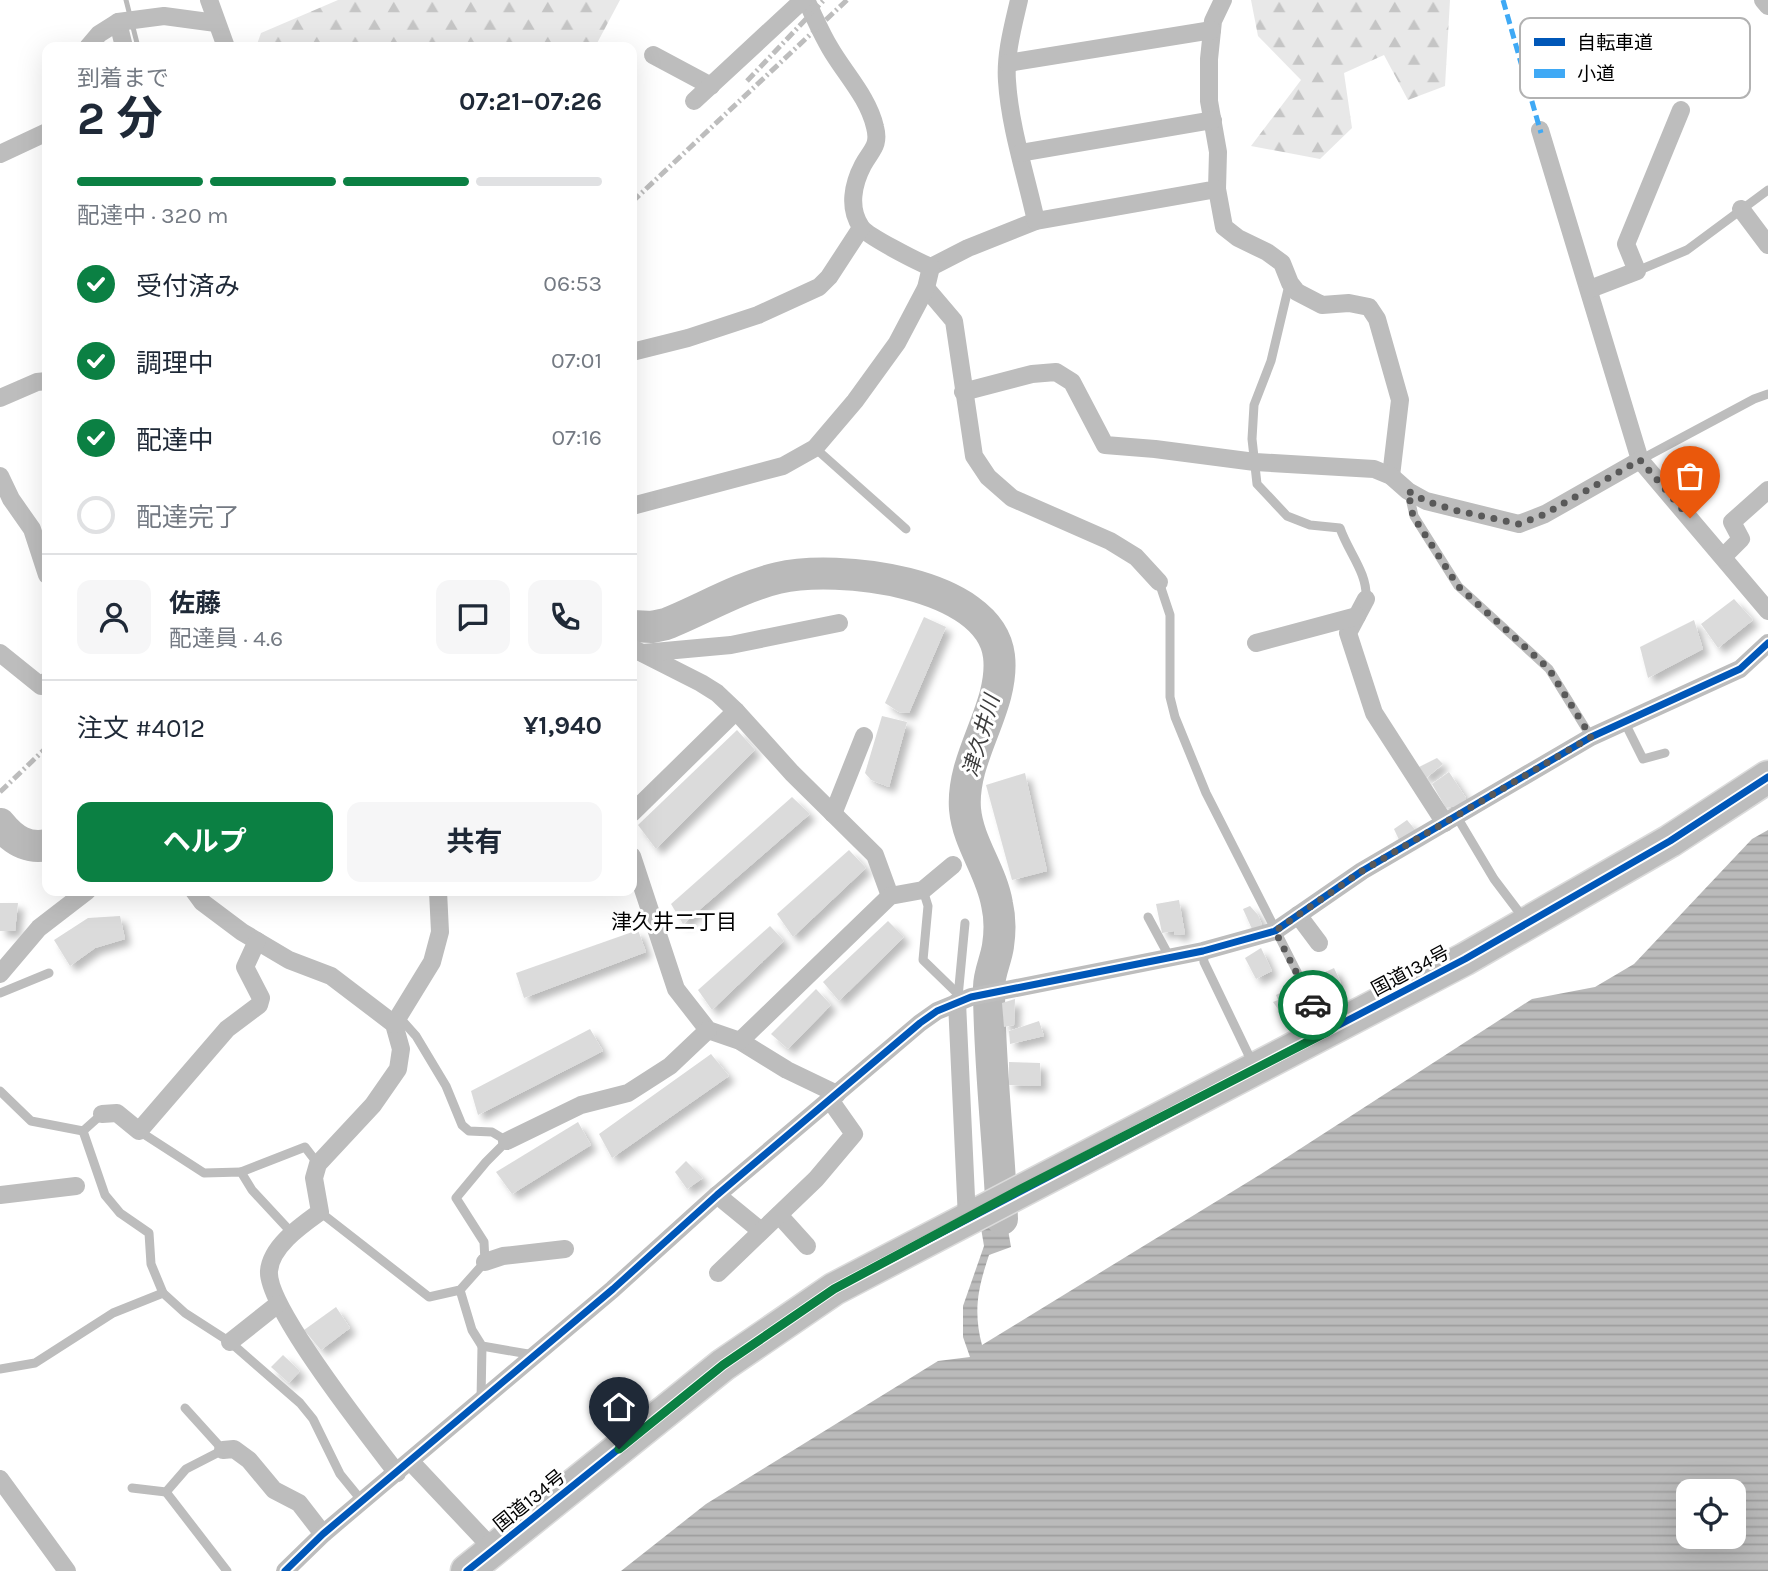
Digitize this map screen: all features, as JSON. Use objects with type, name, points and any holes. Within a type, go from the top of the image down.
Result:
[{"type":"highway","name":"国道134号","points":[[467,1571],[746,1350],[834,1289],[1019,1190],[1255,1070],[1527,924],[1670,841],[1768,777]]},
{"type":"street","points":[[209,0],[224,42]]},
{"type":"street","points":[[694,101],[804,0],[830,48],[869,109],[875,128],[877,142],[853,186],[853,205],[861,228],[931,267]]},
{"type":"street","points":[[1019,0],[1012,28],[1007,80],[1036,221]]},
{"type":"street","points":[[1223,0],[1213,22],[1209,80],[1218,152],[1217,190],[1224,227],[1282,263],[1290,284],[1297,292],[1322,304],[1349,303],[1369,307],[1377,319],[1400,400],[1391,476]]},
{"type":"street","points":[[1763,0],[1768,6]]},
{"type":"street","points":[[92,42],[99,34],[118,22],[164,16],[216,23]]},
{"type":"street","points":[[118,22],[123,42]]},
{"type":"street","points":[[1009,63],[1212,30]]},
{"type":"street","points":[[653,55],[711,86]]},
{"type":"street","points":[[1590,289],[1637,271],[1626,244],[1681,110]]},
{"type":"street","points":[[1020,153],[1213,120]]},
{"type":"street","points":[[1540,130],[1640,460],[1768,611]]},
{"type":"street","points":[[0,154],[42,134]]},
{"type":"street","points":[[637,505],[783,466],[815,448],[855,401],[897,343],[926,288],[931,267],[968,248],[1036,221],[1217,190]]},
{"type":"street","points":[[1741,209],[1768,245]]},
{"type":"street","points":[[637,351],[688,338],[758,315],[819,287],[829,277],[861,228]]},
{"type":"street","points":[[926,288],[954,321],[974,456],[988,477],[1012,498],[1128,552],[1159,582]]},
{"type":"street","points":[[963,391],[1032,374],[1056,372],[1072,382],[1105,445],[1255,462],[1374,470],[1391,476],[1408,491],[1426,501],[1519,524],[1545,514],[1640,460]]},
{"type":"street","points":[[0,398],[42,382]]},
{"type":"street","points":[[0,476],[5,500],[32,529],[42,560]]},
{"type":"street","points":[[1723,557],[1741,539],[1732,522],[1768,490]]},
{"type":"street","points":[[1366,599],[1348,633],[1374,713],[1451,820]]},
{"type":"street","points":[[1256,643],[1357,616]]},
{"type":"street","points":[[637,650],[731,645],[839,623]]},
{"type":"street","points":[[285,1571],[323,1534],[613,1289],[717,1195],[937,1011],[962,998],[1203,951],[1275,931],[1362,871],[1591,737],[1740,669],[1768,643]]},
{"type":"street","points":[[637,650],[701,683],[717,693],[736,711],[875,855],[890,896]]},
{"type":"street","points":[[0,653],[42,685]]},
{"type":"street","points":[[637,808],[736,711]]},
{"type":"street","points":[[834,814],[864,736]]},
{"type":"street","points":[[740,1041],[890,896],[923,890],[953,865]]},
{"type":"street","points":[[637,871],[676,989],[708,1030],[740,1041],[833,1097],[854,1134],[816,1179],[718,1273]]},
{"type":"street","points":[[0,974],[38,928],[80,896]]},
{"type":"street","points":[[198,896],[202,902],[257,941],[289,960],[331,976],[397,1021]]},
{"type":"street","points":[[438,896],[440,932],[432,962],[397,1021],[401,1049],[397,1069],[373,1105],[318,1164],[314,1178],[320,1212],[291,1233],[269,1267],[269,1280],[278,1304],[330,1385],[404,1467],[493,1549]]},
{"type":"street","points":[[1298,915],[1319,943]]},
{"type":"street","points":[[103,1115],[117,1113],[139,1132],[227,1029],[259,1005],[261,998],[246,967],[257,941]]},
{"type":"street","points":[[962,998],[967,1219]]},
{"type":"street","points":[[507,1141],[581,1105],[628,1093],[670,1066],[708,1030]]},
{"type":"street","points":[[0,1195],[75,1186]]},
{"type":"street","points":[[717,1195],[761,1231]]},
{"type":"street","points":[[779,1215],[807,1247]]},
{"type":"street","points":[[485,1262],[503,1256],[565,1249]]},
{"type":"street","points":[[230,1342],[278,1304]]},
{"type":"street","points":[[223,1450],[234,1449],[249,1460],[274,1490],[299,1503],[323,1534]]},
{"type":"street","points":[[0,1479],[67,1571]]},
{"type":"lane","points":[[1637,271],[1687,250],[1768,190]]},
{"type":"lane","points":[[1290,284],[1271,361],[1254,405],[1251,439],[1257,484],[1287,516],[1310,525],[1340,528],[1367,584],[1366,599]]},
{"type":"lane","points":[[1640,460],[1768,394]]},
{"type":"lane","points":[[815,448],[905,529]]},
{"type":"lane","points":[[1408,491],[1413,516],[1458,586],[1549,669],[1591,737]]},
{"type":"lane","points":[[1159,582],[1170,615],[1170,697],[1175,718],[1206,793],[1327,1032]]},
{"type":"lane","points":[[1625,723],[1643,759],[1665,753]]},
{"type":"lane","points":[[1451,820],[1527,924]]},
{"type":"lane","points":[[923,890],[928,906],[923,960],[962,998]]},
{"type":"lane","points":[[1148,917],[1170,958]]},
{"type":"lane","points":[[962,998],[965,923]]},
{"type":"lane","points":[[1203,951],[1204,962],[1255,1070]]},
{"type":"lane","points":[[0,993],[49,973]]},
{"type":"lane","points":[[320,1212],[429,1297],[460,1290],[485,1262],[484,1242],[456,1198],[507,1141],[492,1132],[468,1131],[462,1125],[446,1086],[416,1036],[397,1021]]},
{"type":"lane","points":[[0,1091],[31,1121],[83,1131],[103,1115]]},
{"type":"lane","points":[[83,1131],[105,1195],[120,1213],[149,1233],[151,1264],[163,1293],[184,1313],[230,1342],[300,1404],[313,1419],[340,1474],[362,1501]]},
{"type":"lane","points":[[139,1132],[204,1173],[241,1172],[305,1147],[318,1164]]},
{"type":"lane","points":[[241,1172],[252,1190],[291,1233]]},
{"type":"lane","points":[[460,1290],[472,1330],[482,1346],[481,1402]]},
{"type":"lane","points":[[0,1369],[35,1363],[113,1313],[163,1293]]},
{"type":"lane","points":[[482,1346],[534,1355]]},
{"type":"lane","points":[[166,1492],[186,1469],[223,1450],[185,1408]]},
{"type":"lane","points":[[132,1488],[166,1492],[227,1571]]},
{"type":"green space","points":[[338,0],[620,0],[598,42],[258,42],[261,33]]},
{"type":"green space","points":[[1251,0],[1450,0],[1445,86],[1408,100],[1384,55],[1344,73],[1352,128],[1320,159],[1251,146],[1301,80],[1258,36]]},
{"type":"shaded area","points":[[1768,830],[1768,1571],[621,1571],[706,1504],[938,1361],[970,1357],[963,1337],[963,1306],[984,1246],[981,1228],[1006,1218],[1011,1247],[989,1255],[985,1267],[977,1310],[982,1345],[1261,1174],[1532,999],[1595,987],[1634,964],[1752,839]]},
{"type":"building","points":[[1734,599],[1753,620],[1718,648],[1701,624]]},
{"type":"building","points":[[924,617],[946,627],[909,713],[899,712],[885,703]]},
{"type":"building","points":[[1694,620],[1703,649],[1648,678],[1640,647]]},
{"type":"building","points":[[882,716],[907,722],[889,787],[871,780],[865,773]]},
{"type":"building","points":[[737,730],[755,750],[656,849],[638,825]]},
{"type":"building","points":[[1437,758],[1443,764],[1425,779],[1419,767]]},
{"type":"building","points":[[1449,772],[1466,798],[1465,804],[1446,808],[1432,784]]},
{"type":"building","points":[[1025,773],[1047,871],[1012,880],[986,785]]},
{"type":"building","points":[[792,797],[810,814],[683,924],[671,904]]},
{"type":"building","points":[[1407,820],[1418,833],[1400,842],[1394,829]]},
{"type":"building","points":[[849,850],[866,868],[793,937],[777,914]]},
{"type":"building","points":[[1179,900],[1185,934],[1175,935],[1174,931],[1162,933],[1156,904]]},
{"type":"building","points":[[0,903],[18,903],[15,931],[0,931]]},
{"type":"building","points":[[1250,906],[1262,925],[1252,929],[1243,909]]},
{"type":"building","points":[[120,916],[125,939],[95,948],[70,966],[54,940],[88,918]]},
{"type":"building","points":[[888,921],[904,937],[839,1001],[823,982]]},
{"type":"building","points":[[770,926],[784,941],[712,1010],[698,990]]},
{"type":"building","points":[[638,930],[646,952],[524,998],[516,973]]},
{"type":"building","points":[[1261,948],[1272,971],[1256,979],[1245,958]]},
{"type":"building","points":[[1334,968],[1341,983],[1320,993],[1313,978]]},
{"type":"building","points":[[816,989],[831,1005],[788,1049],[771,1034]]},
{"type":"building","points":[[1288,989],[1294,1001],[1303,996],[1307,1004],[1280,1012],[1273,1002],[1278,1000],[1276,995]]},
{"type":"building","points":[[1015,999],[1014,1025],[1004,1027],[1002,1003]]},
{"type":"building","points":[[1039,1021],[1044,1036],[1010,1044],[1009,1031]]},
{"type":"building","points":[[590,1029],[603,1051],[478,1115],[471,1091]]},
{"type":"building","points":[[711,1054],[729,1076],[612,1158],[599,1134]]},
{"type":"building","points":[[1009,1062],[1040,1063],[1041,1086],[1009,1085]]},
{"type":"building","points":[[578,1122],[591,1145],[512,1194],[496,1172]]},
{"type":"building","points":[[686,1161],[703,1178],[687,1189],[675,1172]]},
{"type":"building","points":[[336,1307],[350,1328],[321,1350],[304,1330]]},
{"type":"building","points":[[283,1355],[300,1371],[289,1383],[271,1367]]},
{"type":"waterway","points":[[126,0],[137,42]]},
{"type":"waterway","name":"津久井川","points":[[637,626],[666,624],[778,578],[804,574],[836,574],[907,584],[940,595],[969,610],[989,631],[999,656],[999,675],[996,694],[969,770],[965,809],[970,833],[990,880],[999,914],[998,946],[989,987],[1002,1219]]},
{"type":"waterway","name":"津久井川","points":[[0,824],[21,842],[42,846]]},
{"type":"railway","points":[[747,81],[824,0]]},
{"type":"railway","points":[[637,197],[847,0]]},
{"type":"railway","points":[[0,792],[42,752]]},
{"type":"marked path","points":[[1503,0],[1520,60]]},
{"type":"marked path","points":[[1531,98],[1541,133]]},
{"type":"cycle path","points":[[285,1571],[323,1534],[613,1289],[717,1195],[937,1011],[971,997],[1203,951],[1275,931],[1362,871],[1591,737],[1740,669],[1768,643]]},
{"type":"cycle path","points":[[467,1571],[723,1365],[834,1289],[1465,959],[1670,841],[1768,777]]},
{"type":"way so far","points":[[1313,1005],[1275,931],[1362,871],[1591,737],[1549,669],[1458,586],[1413,516],[1408,491],[1426,501],[1454,510],[1519,524],[1545,514],[1640,460],[1690,518]]},
{"type":"district","name":"津久井二丁目","points":[[674,922]]},
{"type":"route","points":[[619,1449],[723,1365],[834,1289],[1019,1190],[1327,1032],[1313,1005]]}]
